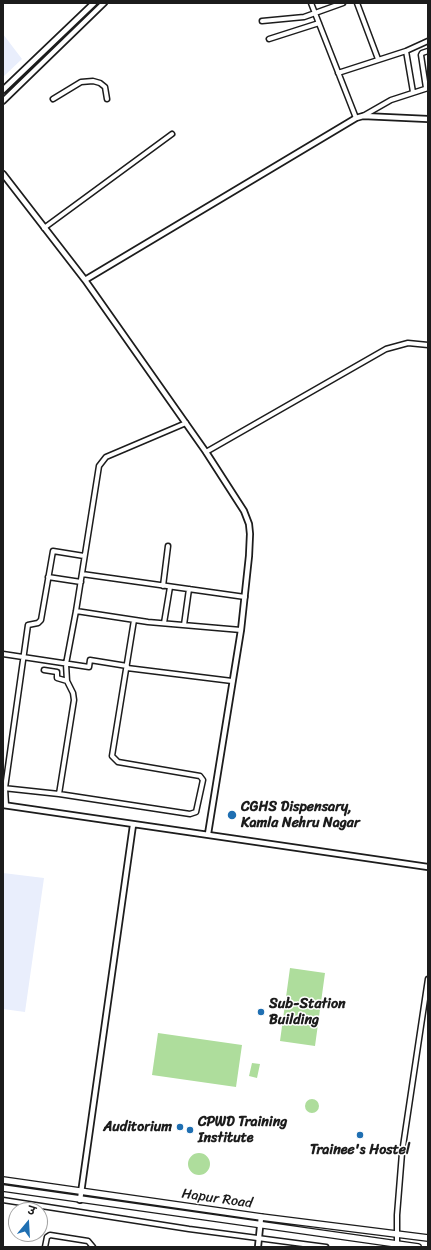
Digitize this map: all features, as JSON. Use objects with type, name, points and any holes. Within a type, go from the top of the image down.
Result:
[{"type":"main road","name":"Hapur Road","points":[[3,1180],[261,1217],[428,1238]]},
{"type":"main road","name":"Hapur Road","points":[[3,1188],[397,1246],[418,1247]]},
{"type":"street","points":[[3,90],[94,3]]},
{"type":"street","points":[[3,101],[104,3]]},
{"type":"street","points":[[310,3],[356,118]]},
{"type":"street","points":[[262,21],[299,18],[343,3]]},
{"type":"street","points":[[357,3],[378,59]]},
{"type":"street","points":[[269,39],[319,24]]},
{"type":"street","points":[[338,73],[406,51],[428,41]]},
{"type":"street","points":[[406,51],[413,92]]},
{"type":"street","points":[[85,280],[356,118],[363,116],[384,103],[427,88],[421,56],[422,53],[428,51]]},
{"type":"street","points":[[53,99],[81,82],[93,81],[100,83],[105,87],[107,98]]},
{"type":"street","points":[[363,116],[428,119]]},
{"type":"street","points":[[44,228],[172,134]]},
{"type":"street","points":[[3,174],[85,280],[206,452],[241,505],[249,524],[249,556],[245,597],[208,834]]},
{"type":"street","points":[[206,452],[386,349],[408,342],[428,345]]},
{"type":"street","points":[[60,794],[74,700],[73,693],[67,681],[66,664],[100,462],[106,457],[186,424]]},
{"type":"street","points":[[163,586],[168,546]]},
{"type":"street","points":[[84,556],[53,551],[41,620],[38,623],[28,625],[4,788],[4,805],[428,867]]},
{"type":"street","points":[[82,574],[245,597]]},
{"type":"street","points":[[48,577],[80,582]]},
{"type":"street","points":[[164,623],[170,587]]},
{"type":"street","points":[[184,625],[189,589]]},
{"type":"street","points":[[76,611],[134,620],[240,630]]},
{"type":"street","points":[[4,788],[60,794],[190,814],[196,812],[203,780],[200,776],[118,762],[113,759],[134,620]]},
{"type":"street","points":[[3,654],[89,666],[90,660],[127,667],[232,681]]},
{"type":"street","points":[[44,670],[57,672],[57,678],[67,681]]},
{"type":"street","points":[[80,1200],[80,1191],[133,825]]},
{"type":"street","points":[[397,1246],[396,1235],[402,1153],[428,979]]},
{"type":"street","points":[[3,1200],[189,1229],[326,1247]]},
{"type":"street","points":[[258,1247],[261,1217]]},
{"type":"street","points":[[44,1247],[47,1237],[50,1235],[88,1241],[93,1247]]},
{"type":"shaded area","points":[[3,34],[22,59],[3,77]]},
{"type":"shaded area","points":[[3,873],[44,878],[25,1012],[3,1009]]},
{"type":"green space","points":[[290,968],[325,973],[315,1046],[280,1041]]},
{"type":"green space","points":[[158,1033],[242,1045],[236,1087],[152,1075]]},
{"type":"green space","points":[[252,1063],[260,1064],[257,1078],[249,1076]]},
{"type":"green space","points":[[312,1099],[317,1101],[319,1106],[317,1111],[312,1113],[307,1111],[305,1106],[307,1101]]},
{"type":"green space","points":[[199,1153],[207,1156],[210,1164],[207,1172],[199,1175],[191,1172],[188,1164],[191,1156]]},
{"type":"place","name":"CGHS Dispensary, Kamla Nehru Nagar","points":[[232,815]]},
{"type":"place","name":"Sub-Station Building","points":[[261,1012]]},
{"type":"place","name":"Auditorium","points":[[180,1127]]},
{"type":"place","name":"CPWD Training Institute","points":[[190,1130]]},
{"type":"place","name":"Trainee's Hostel","points":[[360,1135]]}]
